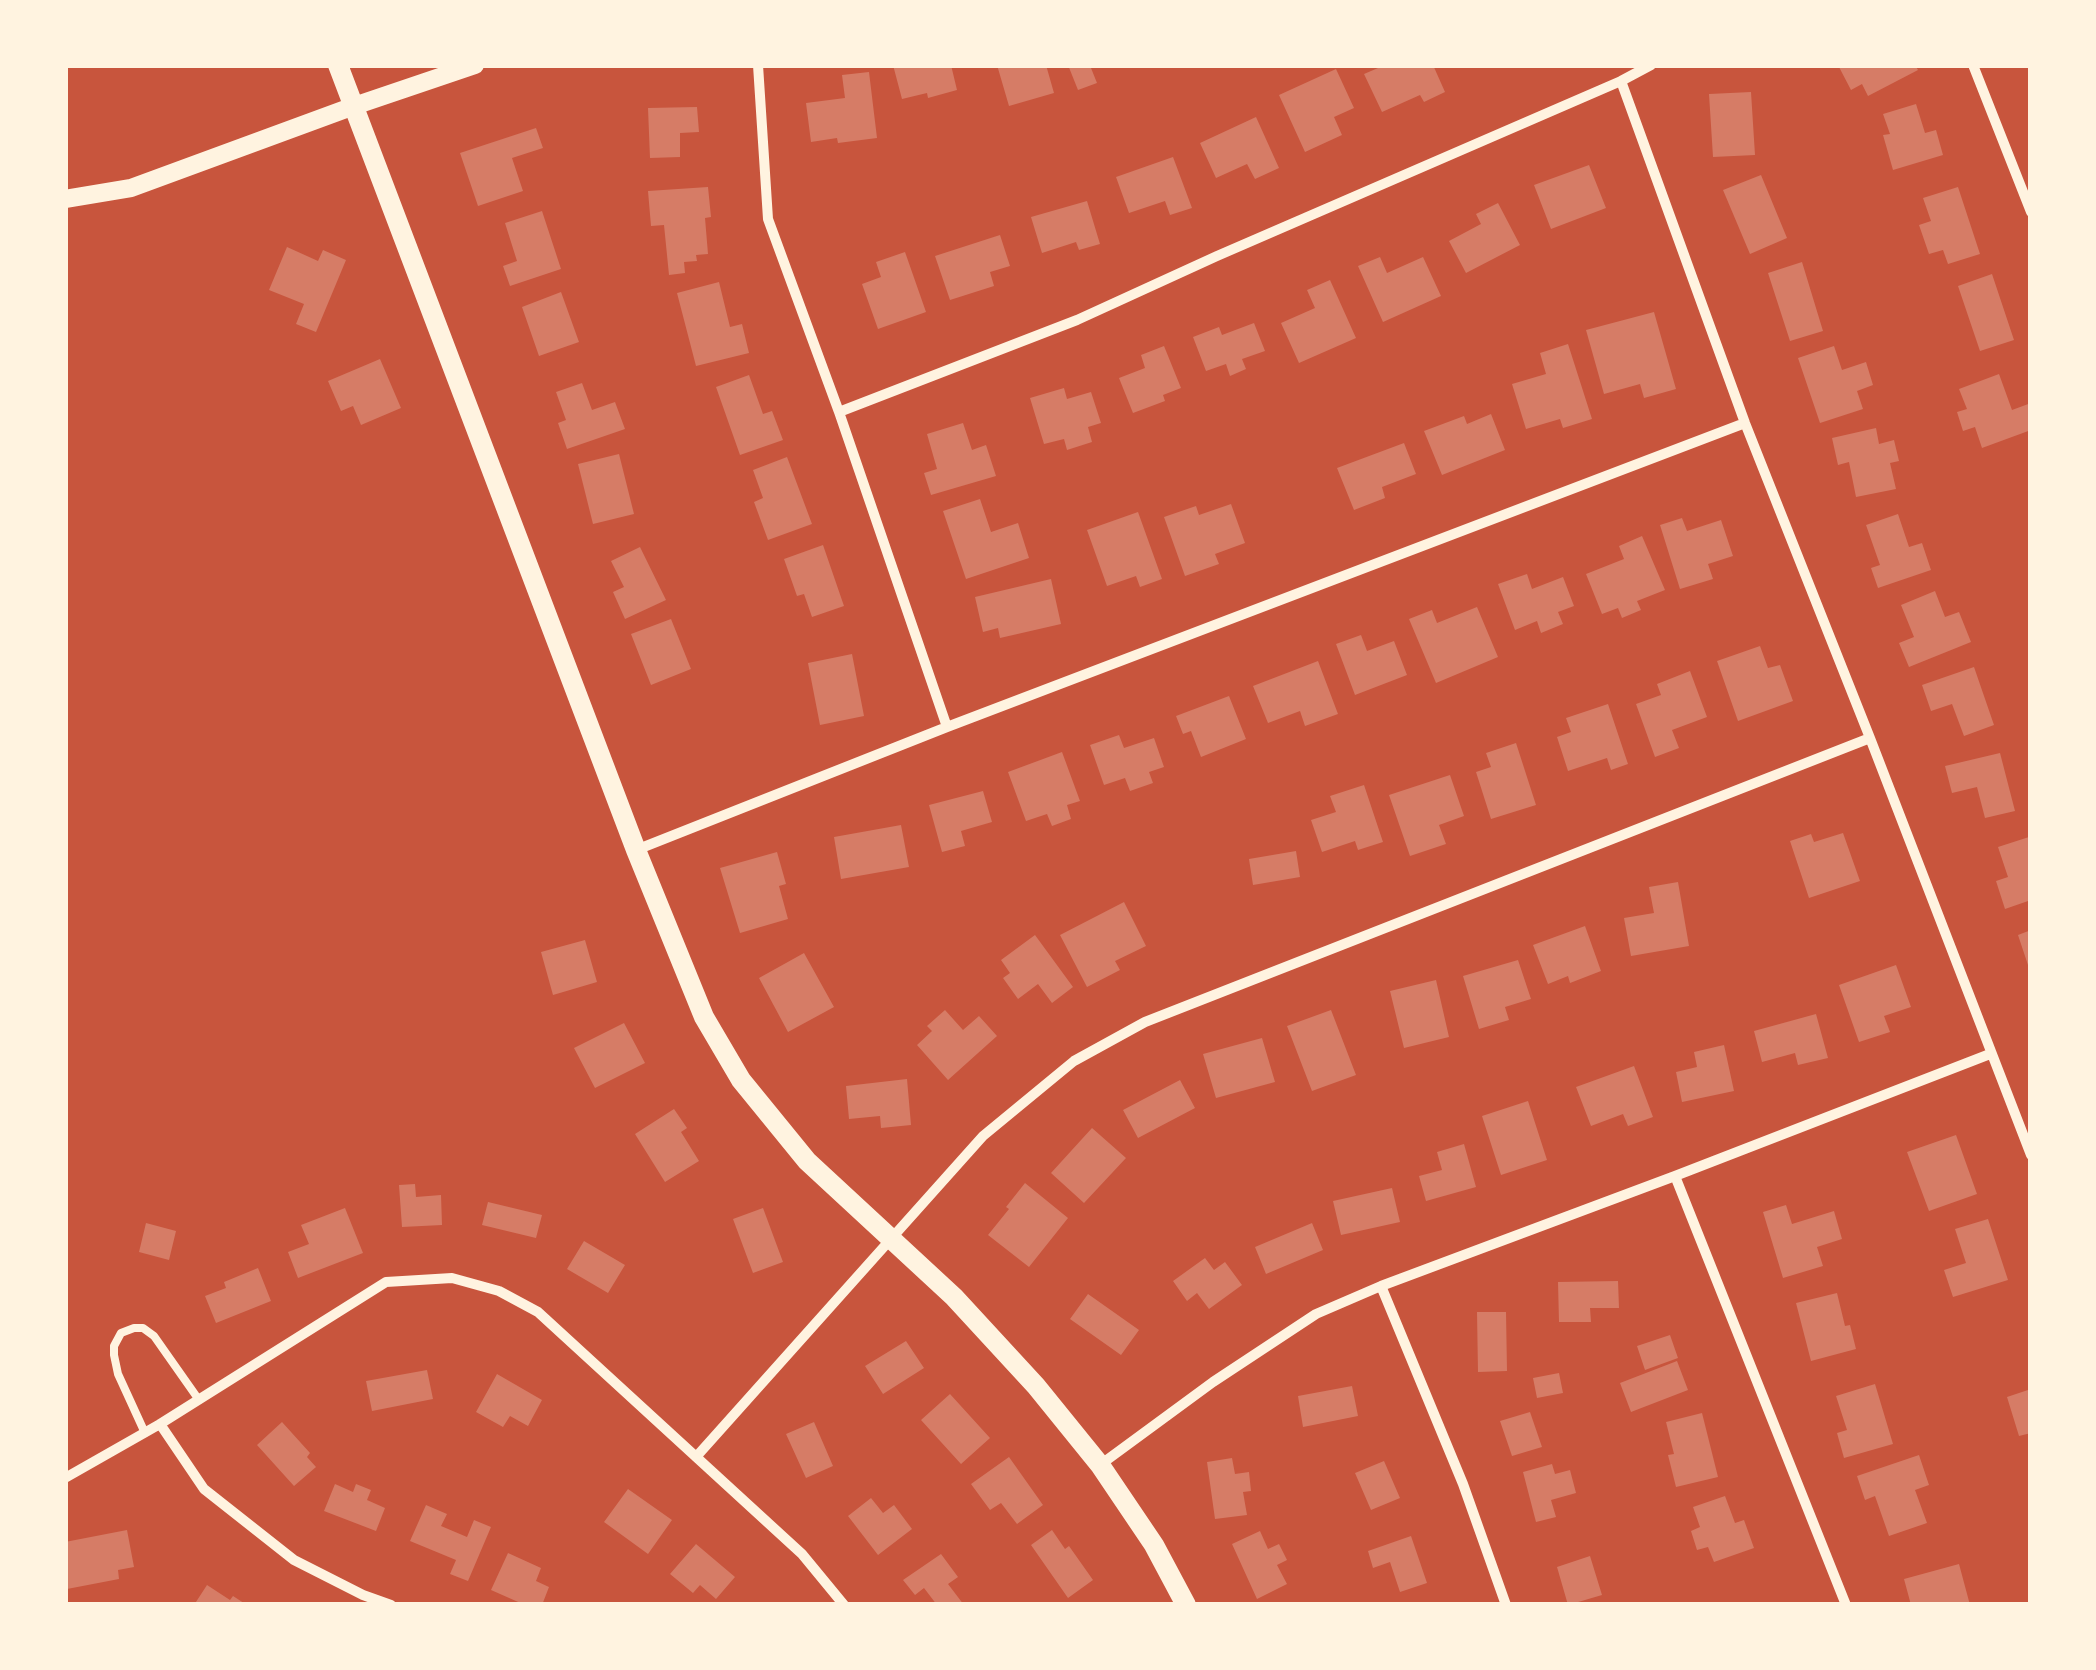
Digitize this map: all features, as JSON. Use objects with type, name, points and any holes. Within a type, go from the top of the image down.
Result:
[{"type":"main road","points":[[338,65],[636,850],[704,1018],[741,1080],[806,1161],[954,1297],[1036,1386],[1100,1465],[1154,1545],[1186,1605]]},
{"type":"street","points":[[65,199],[131,188],[476,65]]},
{"type":"street","points":[[758,65],[768,219],[839,412],[946,727]]},
{"type":"street","points":[[839,412],[1077,320],[1652,65]]},
{"type":"street","points":[[1972,65],[2031,212]]},
{"type":"street","points":[[1621,81],[1745,423],[2031,1155]]},
{"type":"street","points":[[636,850],[946,727],[1745,423]]},
{"type":"street","points":[[696,1456],[983,1136],[1074,1061],[1145,1022],[1870,738]]},
{"type":"street","points":[[1100,1465],[1212,1382],[1316,1314],[1990,1054]]},
{"type":"street","points":[[1675,1176],[1846,1605]]},
{"type":"street","points":[[65,1478],[160,1424],[386,1282],[452,1278],[499,1290],[538,1312],[802,1554],[844,1605]]},
{"type":"street","points":[[1381,1286],[1463,1484],[1506,1605]]},
{"type":"street","points":[[160,1424],[204,1489],[294,1560],[391,1605]]},
{"type":"lane","points":[[145,1433],[118,1374],[114,1346],[122,1333],[143,1328],[154,1336],[199,1400]]},
{"type":"building","points":[[893,65],[951,65],[957,90],[928,98],[927,93],[902,99]]},
{"type":"building","points":[[997,65],[1046,65],[1054,93],[1009,106]]},
{"type":"building","points":[[1068,65],[1098,65],[1091,68],[1097,83],[1078,90]]},
{"type":"building","points":[[1385,65],[1433,65],[1445,92],[1424,102],[1420,95],[1382,112],[1364,74]]},
{"type":"building","points":[[1915,65],[1918,70],[1868,96],[1862,84],[1851,90],[1839,67]]},
{"type":"building","points":[[1336,69],[1354,108],[1334,117],[1342,135],[1305,152],[1279,95]]},
{"type":"building","points":[[869,72],[877,138],[811,142],[806,103],[845,98],[842,75]]},
{"type":"building","points":[[1751,92],[1755,155],[1713,157],[1709,94]]},
{"type":"building","points":[[1916,104],[1925,133],[1936,130],[1943,155],[1893,170],[1883,135],[1890,134],[1883,114]]},
{"type":"building","points":[[697,107],[699,132],[680,133],[680,157],[650,158],[648,108]]},
{"type":"building","points":[[1256,117],[1279,168],[1255,179],[1247,164],[1216,178],[1200,143]]},
{"type":"building","points":[[536,128],[543,148],[512,158],[523,191],[478,206],[460,153]]},
{"type":"building","points":[[1173,157],[1192,208],[1170,215],[1165,201],[1129,213],[1116,177]]},
{"type":"building","points":[[1589,165],[1606,208],[1551,229],[1534,185]]},
{"type":"building","points":[[1761,175],[1787,238],[1750,254],[1723,190]]},
{"type":"building","points":[[708,187],[708,254],[696,255],[697,261],[684,262],[685,273],[669,275],[664,225],[651,226],[648,191]]},
{"type":"building","points":[[1958,187],[1980,254],[1948,264],[1943,250],[1929,254],[1919,225],[1931,221],[1923,198]]},
{"type":"building","points":[[1087,201],[1100,244],[1079,250],[1076,242],[1042,253],[1031,217]]},
{"type":"building","points":[[1498,203],[1520,245],[1466,273],[1449,241],[1481,224],[1476,214]]},
{"type":"building","points":[[542,211],[561,269],[510,286],[503,266],[517,261],[505,223]]},
{"type":"building","points":[[1000,235],[1010,266],[990,272],[994,286],[950,300],[935,256]]},
{"type":"building","points":[[287,247],[318,261],[323,250],[346,260],[316,332],[296,324],[304,304],[269,290]]},
{"type":"building","points":[[905,252],[926,312],[878,329],[862,284],[881,277],[876,262]]},
{"type":"building","points":[[1380,257],[1387,273],[1423,257],[1441,296],[1383,322],[1358,266]]},
{"type":"building","points":[[1802,262],[1823,331],[1790,341],[1768,273]]},
{"type":"building","points":[[1992,274],[2014,340],[1980,351],[1958,286]]},
{"type":"building","points":[[1330,280],[1356,338],[1299,363],[1281,323],[1315,308],[1307,290]]},
{"type":"building","points":[[719,282],[730,327],[742,324],[749,353],[696,366],[677,293]]},
{"type":"building","points":[[561,292],[579,342],[539,356],[522,307]]},
{"type":"building","points":[[1654,312],[1676,389],[1644,398],[1640,384],[1604,394],[1586,330]]},
{"type":"building","points":[[1254,323],[1265,351],[1242,359],[1246,369],[1230,376],[1226,364],[1206,371],[1193,337],[1219,327],[1222,335]]},
{"type":"building","points":[[1568,344],[1592,419],[1563,428],[1560,419],[1526,429],[1512,384],[1546,374],[1540,353]]},
{"type":"building","points":[[1164,346],[1181,388],[1163,395],[1165,401],[1133,413],[1119,378],[1145,368],[1141,355]]},
{"type":"building","points":[[1834,346],[1842,370],[1866,362],[1873,385],[1857,391],[1863,409],[1820,423],[1798,358]]},
{"type":"building","points":[[380,359],[401,408],[361,425],[353,406],[341,411],[328,381]]},
{"type":"building","points":[[1999,374],[2012,410],[2031,403],[2031,430],[1982,448],[1975,427],[1963,431],[1957,412],[1967,409],[1959,389]]},
{"type":"building","points":[[749,375],[763,414],[772,411],[783,440],[740,455],[716,387]]},
{"type":"building","points":[[582,383],[592,410],[615,402],[625,429],[567,449],[558,423],[566,420],[556,392]]},
{"type":"building","points":[[1064,388],[1067,399],[1091,392],[1101,423],[1088,427],[1092,442],[1067,450],[1064,439],[1044,444],[1030,398]]},
{"type":"building","points":[[1491,414],[1505,450],[1442,475],[1424,431],[1464,416],[1467,424]]},
{"type":"building","points":[[963,423],[972,450],[986,445],[996,476],[931,495],[924,473],[937,469],[927,434]]},
{"type":"building","points":[[1876,428],[1879,444],[1894,440],[1899,461],[1890,463],[1896,489],[1856,497],[1849,462],[1838,465],[1832,438]]},
{"type":"building","points":[[1404,443],[1416,474],[1382,487],[1385,498],[1354,510],[1337,468]]},
{"type":"building","points":[[619,454],[634,514],[593,524],[578,464]]},
{"type":"building","points":[[787,457],[812,524],[768,540],[754,502],[763,498],[753,470]]},
{"type":"building","points":[[980,499],[991,532],[1018,523],[1029,558],[966,579],[943,511]]},
{"type":"building","points":[[1231,504],[1245,543],[1215,554],[1219,564],[1185,576],[1164,517],[1196,506],[1199,515]]},
{"type":"building","points":[[1138,512],[1162,579],[1140,587],[1136,576],[1107,586],[1087,530]]},
{"type":"building","points":[[1898,514],[1909,547],[1922,543],[1931,570],[1878,588],[1871,568],[1880,565],[1866,525]]},
{"type":"building","points":[[1682,518],[1687,531],[1721,520],[1733,556],[1708,564],[1713,579],[1680,589],[1660,525]]},
{"type":"building","points":[[1642,536],[1665,590],[1637,601],[1641,610],[1622,618],[1618,608],[1602,614],[1586,574],[1624,559],[1619,546]]},
{"type":"building","points":[[823,545],[844,606],[812,617],[804,594],[797,596],[784,559]]},
{"type":"building","points":[[640,547],[666,600],[625,619],[613,592],[624,587],[611,561]]},
{"type":"building","points":[[1527,574],[1532,589],[1563,577],[1574,606],[1558,612],[1563,624],[1541,633],[1537,621],[1515,630],[1498,584]]},
{"type":"building","points":[[1051,579],[1061,624],[1000,638],[998,628],[983,632],[975,597]]},
{"type":"building","points":[[1935,591],[1945,617],[1959,612],[1971,642],[1909,667],[1899,643],[1914,637],[1901,605]]},
{"type":"building","points":[[1477,607],[1498,657],[1436,683],[1409,619],[1432,610],[1437,623]]},
{"type":"building","points":[[671,619],[691,669],[651,685],[631,634]]},
{"type":"building","points":[[1361,635],[1367,651],[1394,641],[1407,675],[1355,695],[1336,644]]},
{"type":"building","points":[[1760,646],[1768,668],[1780,665],[1793,701],[1738,721],[1717,661]]},
{"type":"building","points":[[852,654],[864,716],[820,725],[808,663]]},
{"type":"building","points":[[1318,661],[1338,714],[1305,726],[1300,711],[1268,723],[1253,686]]},
{"type":"building","points":[[1974,667],[1994,725],[1964,736],[1952,704],[1931,711],[1922,685]]},
{"type":"building","points":[[1690,671],[1707,717],[1672,730],[1679,748],[1655,757],[1636,704],[1661,695],[1657,684]]},
{"type":"building","points":[[1229,696],[1246,739],[1201,757],[1191,731],[1183,734],[1176,716]]},
{"type":"building","points":[[1608,704],[1628,764],[1611,770],[1607,758],[1568,771],[1557,737],[1571,732],[1566,718]]},
{"type":"building","points":[[1119,735],[1124,748],[1154,738],[1164,767],[1149,772],[1153,783],[1130,791],[1125,778],[1104,785],[1090,745]]},
{"type":"building","points":[[1516,743],[1536,805],[1491,819],[1476,772],[1491,767],[1486,753]]},
{"type":"building","points":[[1062,752],[1080,801],[1067,805],[1071,819],[1052,826],[1047,814],[1026,821],[1008,772]]},
{"type":"building","points":[[2000,753],[2015,811],[1985,818],[1977,787],[1952,793],[1945,766]]},
{"type":"building","points":[[1450,775],[1464,816],[1439,825],[1446,844],[1410,856],[1389,795]]},
{"type":"building","points":[[1364,785],[1383,842],[1358,850],[1355,841],[1322,852],[1311,820],[1336,812],[1330,796]]},
{"type":"building","points":[[983,791],[992,822],[961,831],[965,846],[942,852],[929,805]]},
{"type":"building","points":[[901,825],[909,867],[841,879],[834,837]]},
{"type":"building","points":[[1843,833],[1860,881],[1809,898],[1790,841],[1811,834],[1814,842]]},
{"type":"building","points":[[2029,837],[2031,900],[2005,909],[1996,881],[2008,877],[1998,847]]},
{"type":"building","points":[[1296,851],[1300,877],[1253,885],[1249,859]]},
{"type":"building","points":[[777,852],[786,884],[779,886],[788,919],[740,933],[720,868]]},
{"type":"building","points":[[1678,882],[1689,946],[1631,956],[1624,918],[1654,913],[1649,887]]},
{"type":"building","points":[[1124,902],[1146,946],[1115,961],[1120,970],[1087,987],[1060,935]]},
{"type":"building","points":[[1585,926],[1601,971],[1570,983],[1568,976],[1548,984],[1533,945]]},
{"type":"building","points":[[2031,930],[2031,971],[2030,971],[2018,935]]},
{"type":"building","points":[[1035,935],[1073,987],[1052,1003],[1038,984],[1018,999],[1003,978],[1010,973],[1001,960]]},
{"type":"building","points":[[585,940],[597,982],[553,995],[541,952]]},
{"type":"building","points":[[804,953],[834,1007],[788,1032],[759,978]]},
{"type":"building","points":[[1518,960],[1531,999],[1505,1007],[1509,1020],[1479,1029],[1463,976]]},
{"type":"building","points":[[1896,965],[1911,1007],[1884,1016],[1890,1032],[1859,1042],[1839,985]]},
{"type":"building","points":[[1436,980],[1449,1037],[1404,1048],[1390,991]]},
{"type":"building","points":[[945,1010],[963,1030],[979,1016],[997,1036],[948,1080],[917,1045],[932,1031],[927,1026]]},
{"type":"building","points":[[1331,1010],[1356,1075],[1312,1091],[1287,1026]]},
{"type":"building","points":[[1816,1014],[1828,1058],[1798,1065],[1795,1053],[1762,1062],[1754,1031]]},
{"type":"building","points":[[624,1023],[645,1063],[595,1088],[574,1048]]},
{"type":"building","points":[[1262,1038],[1275,1082],[1216,1098],[1203,1054]]},
{"type":"building","points":[[1724,1045],[1734,1091],[1682,1102],[1676,1072],[1697,1067],[1694,1052]]},
{"type":"building","points":[[1634,1066],[1653,1117],[1628,1126],[1623,1114],[1591,1126],[1576,1087]]},
{"type":"building","points":[[907,1079],[911,1125],[881,1128],[880,1116],[849,1119],[846,1086]]},
{"type":"building","points":[[1180,1080],[1195,1108],[1138,1138],[1123,1110]]},
{"type":"building","points":[[1528,1101],[1547,1160],[1501,1175],[1482,1116]]},
{"type":"building","points":[[674,1109],[687,1128],[681,1132],[699,1161],[665,1182],[635,1134]]},
{"type":"building","points":[[1092,1128],[1126,1158],[1084,1203],[1051,1173]]},
{"type":"building","points":[[1956,1135],[1977,1194],[1929,1211],[1907,1152]]},
{"type":"building","points":[[1464,1144],[1476,1187],[1426,1201],[1419,1176],[1442,1170],[1437,1152]]},
{"type":"building","points":[[1025,1183],[1068,1218],[1029,1267],[988,1235]]},
{"type":"building","points":[[415,1184],[416,1197],[441,1195],[442,1225],[402,1227],[399,1185]]},
{"type":"building","points":[[1392,1188],[1400,1222],[1341,1235],[1333,1201]]},
{"type":"building","points":[[488,1202],[542,1215],[536,1238],[482,1225]]},
{"type":"building","points":[[1786,1205],[1792,1224],[1834,1211],[1842,1239],[1817,1247],[1823,1266],[1783,1278],[1763,1212]]},
{"type":"building","points":[[345,1208],[363,1253],[298,1278],[288,1252],[309,1244],[301,1225]]},
{"type":"building","points":[[763,1208],[783,1262],[753,1273],[733,1219]]},
{"type":"building","points":[[1988,1219],[2008,1280],[1953,1297],[1944,1270],[1966,1263],[1955,1229]]},
{"type":"building","points":[[146,1223],[176,1231],[169,1260],[139,1252]]},
{"type":"building","points":[[1312,1223],[1323,1250],[1266,1274],[1255,1247]]},
{"type":"building","points":[[584,1241],[625,1265],[608,1293],[567,1269]]},
{"type":"building","points":[[1205,1258],[1214,1270],[1225,1262],[1242,1285],[1209,1309],[1197,1293],[1187,1301],[1173,1281]]},
{"type":"building","points":[[258,1268],[271,1301],[216,1323],[205,1296],[226,1288],[224,1282]]},
{"type":"building","points":[[1618,1281],[1619,1308],[1590,1308],[1591,1322],[1559,1322],[1558,1282]]},
{"type":"building","points":[[1837,1293],[1845,1326],[1850,1325],[1856,1349],[1811,1361],[1796,1303]]},
{"type":"building","points":[[1088,1294],[1139,1330],[1121,1355],[1070,1319]]},
{"type":"building","points":[[1477,1312],[1506,1312],[1507,1371],[1478,1372]]},
{"type":"building","points":[[1670,1335],[1678,1358],[1645,1370],[1637,1346]]},
{"type":"building","points":[[906,1341],[924,1368],[883,1394],[865,1366]]},
{"type":"building","points":[[1677,1361],[1688,1390],[1631,1412],[1620,1383]]},
{"type":"building","points":[[427,1370],[433,1399],[372,1411],[366,1381]]},
{"type":"building","points":[[1559,1373],[1563,1393],[1537,1398],[1533,1378]]},
{"type":"building","points":[[497,1374],[542,1400],[528,1426],[510,1416],[503,1427],[476,1412]]},
{"type":"building","points":[[1875,1384],[1893,1444],[1844,1458],[1837,1433],[1847,1430],[1836,1396]]},
{"type":"building","points":[[1352,1386],[1358,1416],[1303,1427],[1298,1396]]},
{"type":"building","points":[[2031,1389],[2031,1433],[2019,1436],[2007,1397]]},
{"type":"building","points":[[950,1394],[990,1438],[961,1464],[921,1420]]},
{"type":"building","points":[[1530,1412],[1542,1447],[1512,1456],[1500,1421]]},
{"type":"building","points":[[1702,1413],[1718,1477],[1676,1487],[1668,1455],[1674,1454],[1666,1422]]},
{"type":"building","points":[[282,1422],[310,1453],[307,1457],[316,1467],[294,1486],[257,1445]]},
{"type":"building","points":[[814,1422],[833,1466],[806,1478],[786,1434]]},
{"type":"building","points":[[1919,1455],[1929,1485],[1915,1490],[1927,1523],[1889,1536],[1875,1496],[1865,1500],[1857,1476]]},
{"type":"building","points":[[1009,1457],[1043,1505],[1017,1524],[1001,1503],[990,1510],[971,1484]]},
{"type":"building","points":[[1232,1458],[1235,1474],[1249,1472],[1251,1491],[1243,1492],[1247,1515],[1215,1519],[1207,1462]]},
{"type":"building","points":[[1384,1461],[1400,1498],[1371,1510],[1355,1473]]},
{"type":"building","points":[[1552,1464],[1555,1474],[1570,1470],[1576,1493],[1551,1500],[1556,1517],[1536,1522],[1523,1472]]},
{"type":"building","points":[[335,1484],[353,1492],[356,1484],[371,1490],[367,1500],[385,1508],[376,1531],[324,1511]]},
{"type":"building","points":[[628,1489],[672,1520],[648,1554],[604,1522]]},
{"type":"building","points":[[1725,1496],[1735,1523],[1744,1520],[1754,1548],[1714,1562],[1708,1547],[1697,1550],[1691,1531],[1700,1527],[1693,1507]]},
{"type":"building","points":[[871,1498],[883,1513],[894,1505],[912,1529],[878,1555],[848,1516]]},
{"type":"building","points":[[426,1505],[447,1514],[441,1526],[467,1537],[474,1520],[491,1527],[468,1581],[450,1574],[456,1560],[410,1541]]},
{"type":"building","points":[[127,1530],[134,1567],[118,1570],[119,1579],[67,1589],[65,1542]]},
{"type":"building","points":[[1052,1530],[1065,1549],[1069,1546],[1093,1580],[1068,1598],[1031,1545]]},
{"type":"building","points":[[1260,1531],[1268,1549],[1279,1544],[1287,1560],[1277,1565],[1287,1584],[1257,1599],[1232,1544]]},
{"type":"building","points":[[1411,1536],[1427,1583],[1400,1592],[1390,1562],[1373,1568],[1368,1551]]},
{"type":"building","points":[[696,1544],[735,1577],[716,1599],[700,1585],[693,1593],[670,1574]]},
{"type":"building","points":[[508,1553],[541,1568],[536,1581],[549,1587],[542,1605],[525,1605],[491,1590]]},
{"type":"building","points":[[941,1554],[958,1577],[948,1584],[964,1605],[937,1605],[924,1588],[915,1595],[903,1580]]},
{"type":"building","points":[[1590,1556],[1602,1595],[1568,1605],[1557,1567]]},
{"type":"building","points":[[1959,1564],[1970,1605],[1911,1605],[1904,1579]]},
{"type":"building","points":[[207,1585],[230,1600],[233,1596],[247,1605],[194,1605]]}]
